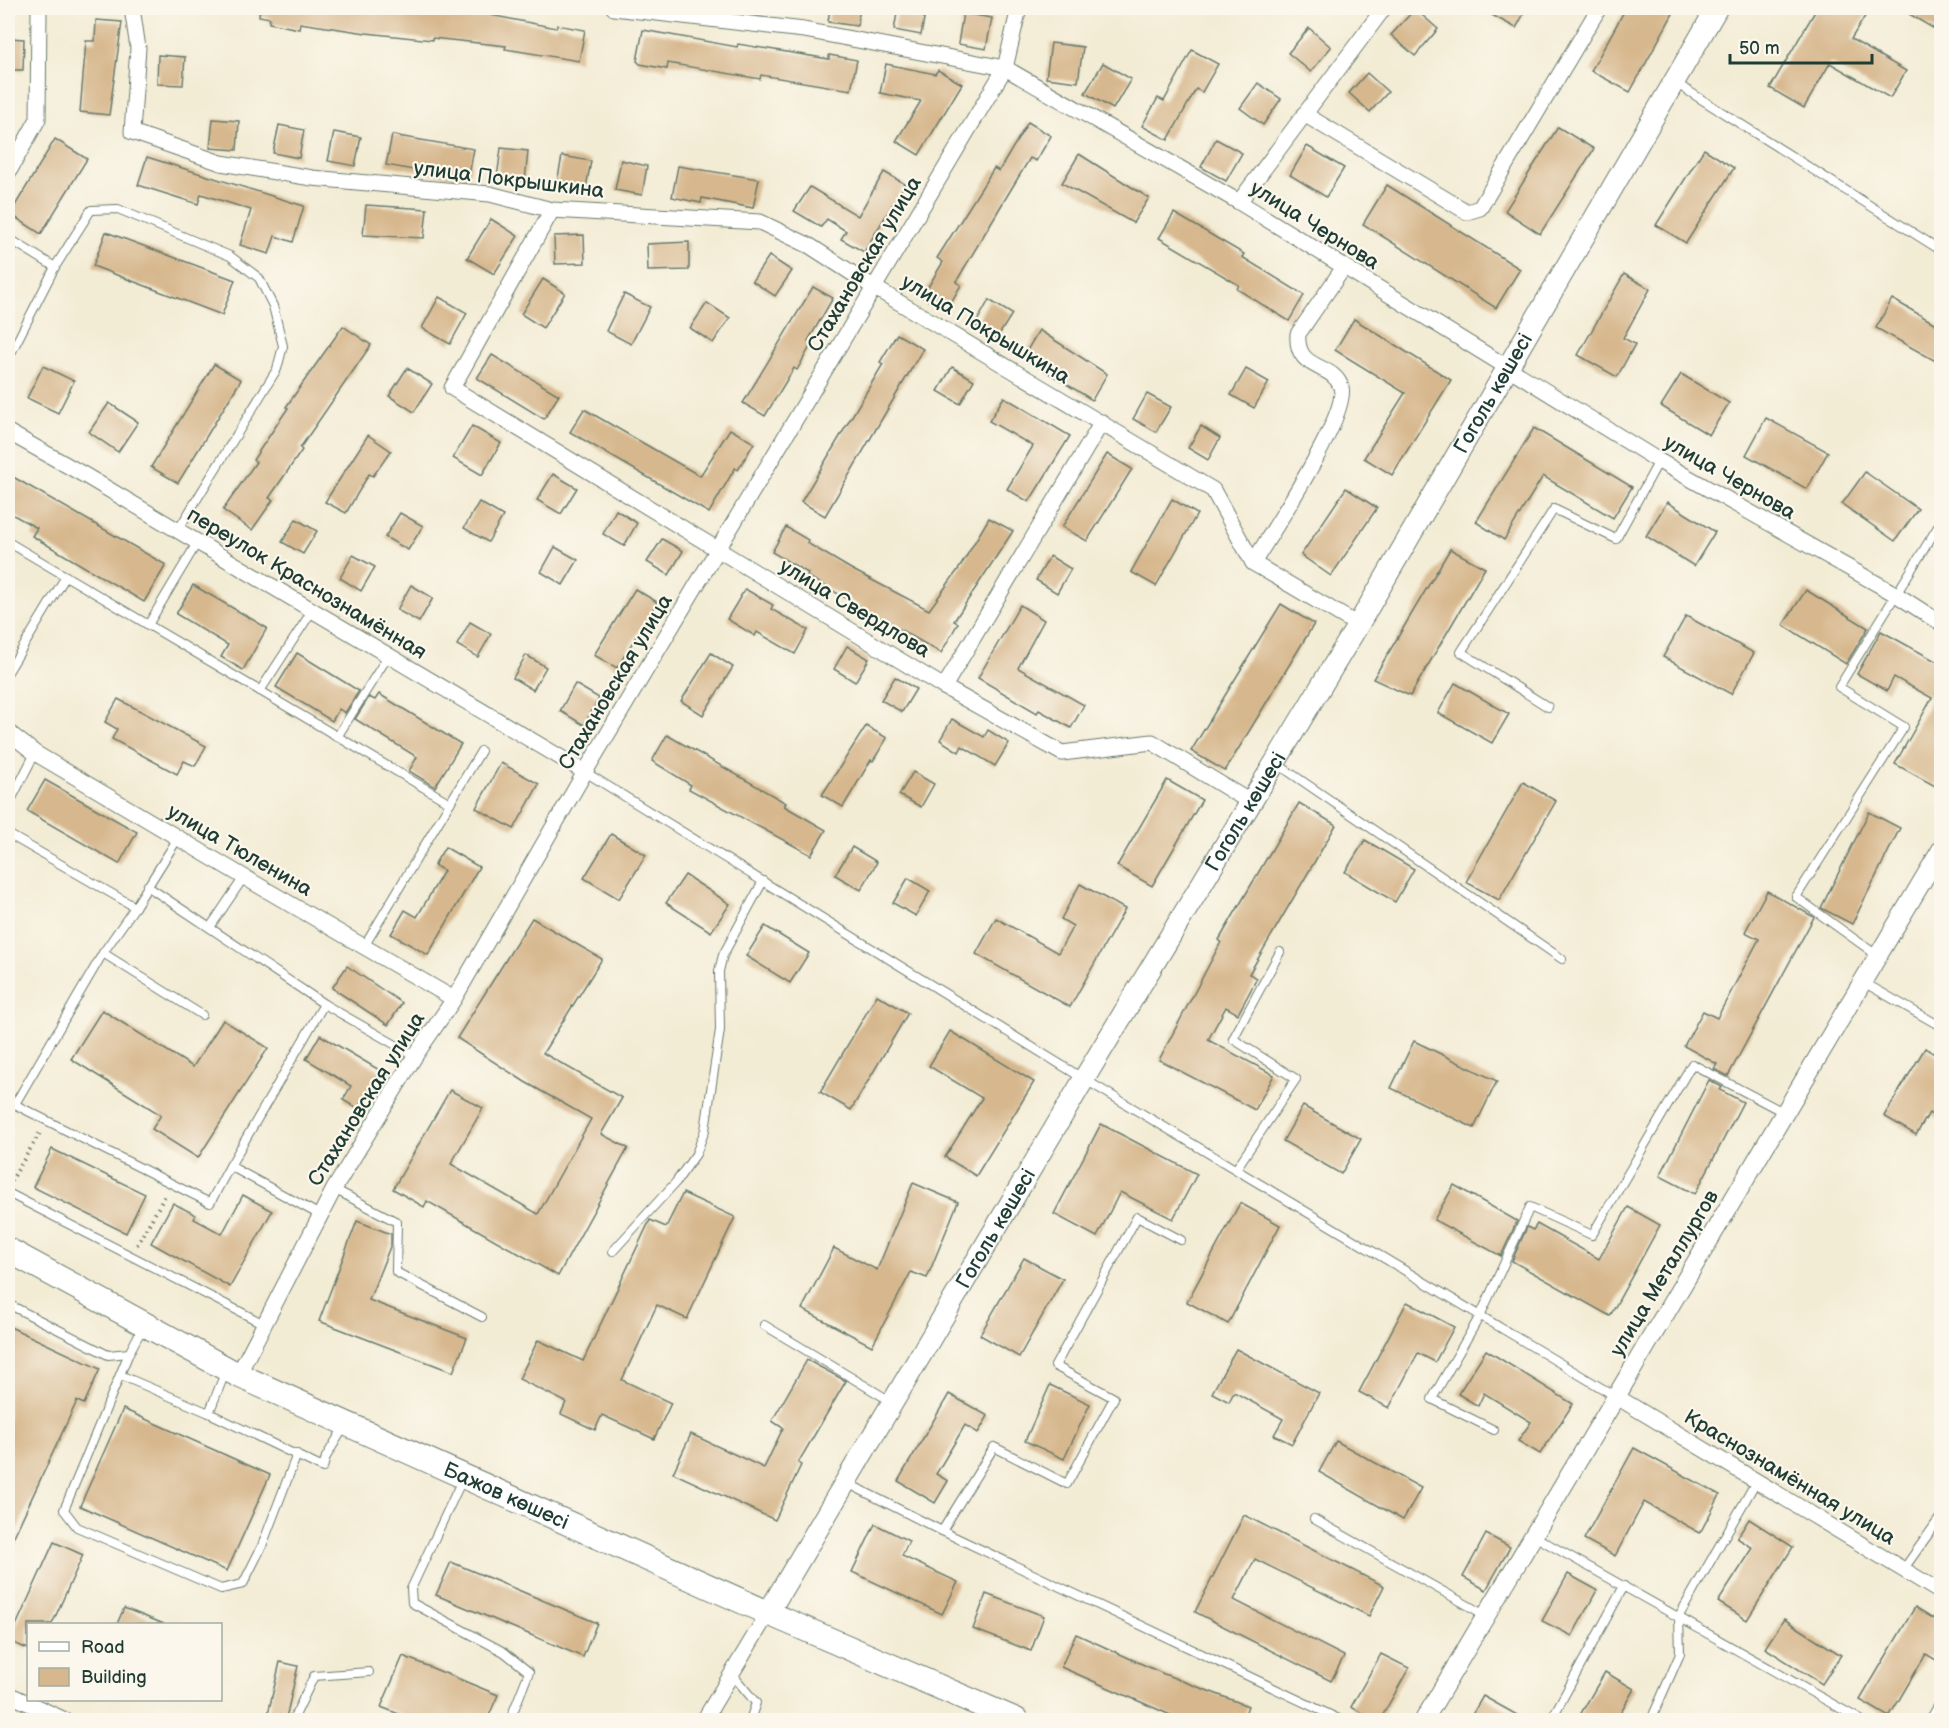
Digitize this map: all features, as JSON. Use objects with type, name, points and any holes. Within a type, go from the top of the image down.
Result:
[{"type":"main road","name":"Гоголь көшесі","points":[[768,1613],[1084,1079],[1358,625],[1717,8]]},
{"type":"main road","name":"Бажов көшесі","points":[[8,1250],[232,1372],[768,1613],[1016,1720]]},
{"type":"street","points":[[8,172],[38,118],[39,8]]},
{"type":"street","name":"улица Покрышкина","points":[[132,8],[138,48],[132,132],[221,163],[312,178],[490,194],[552,210],[760,222],[810,246],[874,288],[1213,490],[1253,563]]},
{"type":"street","name":"улица Чернова","points":[[614,8],[804,30],[1005,68],[1239,202],[1659,461],[1897,596],[1941,624]]},
{"type":"street","name":"Стахановская улица","points":[[232,1372],[264,1324],[334,1189],[415,1056],[454,999],[585,772],[1005,68],[1019,8]]},
{"type":"street","points":[[1239,202],[1384,8]]},
{"type":"street","points":[[1304,114],[1467,212],[1480,208],[1599,8]]},
{"type":"street","name":"улица Свердлова","points":[[552,210],[452,388],[944,687],[1062,753],[1152,742],[1250,802]]},
{"type":"street","points":[[1344,267],[1298,334],[1297,345],[1305,360],[1334,377],[1341,387],[1341,404],[1305,478],[1253,563],[1358,625]]},
{"type":"street","points":[[944,687],[1102,422]]},
{"type":"street","name":"переулок Краснознамённая","points":[[8,432],[178,530],[585,772]]},
{"type":"street","name":"улица Тюленина","points":[[8,732],[35,753],[454,999]]},
{"type":"street","name":"улица Металлургов","points":[[1424,1720],[1941,848]]},
{"type":"street","name":"Краснознамённая улица","points":[[1617,1397],[1941,1593]]},
{"type":"street","points":[[704,1720],[768,1613]]},
{"type":"street","points":[[8,1694],[65,1720]]},
{"type":"lane","points":[[1673,81],[1941,251]]},
{"type":"lane","points":[[8,358],[54,267],[91,210],[118,209],[230,256],[259,278],[273,306],[283,346],[277,369],[178,530]]},
{"type":"lane","points":[[8,238],[54,267]]},
{"type":"lane","points":[[1548,707],[1461,652],[1554,509],[1616,539],[1659,461]]},
{"type":"lane","points":[[1878,956],[1796,897],[1904,727],[1839,687],[1897,596],[1941,520]]},
{"type":"lane","points":[[8,542],[450,803]]},
{"type":"lane","points":[[148,625],[197,543]]},
{"type":"lane","points":[[8,672],[66,576]]},
{"type":"lane","points":[[260,691],[312,611]]},
{"type":"lane","points":[[338,737],[388,656]]},
{"type":"lane","points":[[365,945],[481,751]]},
{"type":"lane","points":[[8,806],[35,753]]},
{"type":"lane","points":[[1275,762],[1562,959]]},
{"type":"lane","points":[[585,772],[1084,1079],[1617,1397]]},
{"type":"lane","points":[[8,834],[135,907]]},
{"type":"lane","points":[[178,838],[103,953],[11,1103],[210,1203],[324,1004]]},
{"type":"lane","points":[[211,927],[244,877]]},
{"type":"lane","points":[[613,1251],[676,1182],[696,1154],[705,1130],[720,1030],[719,971],[723,955],[763,881]]},
{"type":"lane","points":[[147,886],[324,1004],[415,1056]]},
{"type":"lane","points":[[1236,1169],[1296,1079],[1233,1039],[1280,952]]},
{"type":"lane","points":[[103,953],[202,1015]]},
{"type":"lane","points":[[1863,982],[1941,1027]]},
{"type":"lane","points":[[1494,1430],[1432,1399],[1481,1314],[1530,1207],[1592,1235],[1692,1064],[1785,1113]]},
{"type":"lane","points":[[230,1167],[320,1215]]},
{"type":"lane","points":[[334,1189],[397,1222],[396,1272],[482,1317]]},
{"type":"lane","points":[[8,1193],[264,1324]]},
{"type":"lane","points":[[942,1531],[994,1447],[1066,1484],[1114,1398],[1055,1366],[1137,1217],[1181,1240]]},
{"type":"lane","points":[[8,1304],[108,1355],[129,1353]]},
{"type":"lane","points":[[144,1324],[129,1353],[64,1510],[77,1527],[221,1589],[243,1584],[262,1546],[297,1454]]},
{"type":"lane","points":[[764,1325],[894,1403]]},
{"type":"lane","points":[[209,1413],[232,1372]]},
{"type":"lane","points":[[120,1375],[209,1413],[323,1468],[326,1457],[347,1424]]},
{"type":"lane","points":[[464,1476],[411,1589],[412,1603],[504,1652],[529,1672],[510,1720]]},
{"type":"lane","points":[[1651,1720],[1680,1654],[1679,1616],[1757,1480]]},
{"type":"lane","points":[[847,1483],[942,1531],[1341,1720]]},
{"type":"lane","points":[[1903,1570],[1941,1515]]},
{"type":"lane","points":[[1314,1519],[1486,1616]]},
{"type":"lane","points":[[1534,1536],[1861,1720]]},
{"type":"lane","points":[[1551,1720],[1624,1586]]},
{"type":"lane","points":[[293,1720],[314,1677],[369,1672]]},
{"type":"lane","points":[[732,1674],[756,1703],[750,1720]]},
{"type":"lane","points":[[1929,1720],[1939,1702],[1941,1704]]},
{"type":"path","points":[[8,1187],[48,1120]]},
{"type":"path","points":[[131,1256],[173,1183]]},
{"type":"building","points":[[260,8],[427,8],[490,13],[490,15],[556,28],[557,25],[585,30],[579,61],[505,49],[506,46],[366,33],[300,23],[299,29],[269,23],[270,18],[259,16]]},
{"type":"building","points":[[830,8],[860,8],[857,26],[828,22]]},
{"type":"building","points":[[898,8],[926,8],[921,35],[894,30]]},
{"type":"building","points":[[1479,8],[1527,8],[1516,28]]},
{"type":"building","points":[[1626,8],[1676,8],[1630,92],[1591,71]]},
{"type":"building","points":[[1817,8],[1870,8],[1851,39],[1906,71],[1890,98],[1830,63],[1804,108],[1770,88]]},
{"type":"building","points":[[1899,8],[1941,8],[1941,33]]},
{"type":"building","points":[[1415,9],[1438,29],[1415,56],[1391,35]]},
{"type":"building","points":[[963,13],[992,18],[986,49],[958,44]]},
{"type":"building","points":[[96,20],[122,22],[109,115],[80,112],[86,41],[95,41]]},
{"type":"building","points":[[1309,28],[1331,47],[1311,72],[1288,53]]},
{"type":"building","points":[[643,30],[737,47],[738,44],[829,59],[829,55],[857,60],[851,90],[761,75],[760,79],[668,63],[667,69],[640,64],[637,61]]},
{"type":"building","points":[[8,38],[24,39],[23,70],[8,70]]},
{"type":"building","points":[[1051,43],[1083,47],[1078,82],[1046,78]]},
{"type":"building","points":[[1192,50],[1218,64],[1202,92],[1196,89],[1168,140],[1142,126],[1158,98],[1164,101]]},
{"type":"building","points":[[158,55],[185,57],[183,85],[157,84]]},
{"type":"building","points":[[1103,63],[1131,79],[1113,109],[1085,93]]},
{"type":"building","points":[[886,64],[935,74],[938,70],[962,84],[919,155],[896,141],[921,101],[880,93]]},
{"type":"building","points":[[1367,73],[1388,92],[1370,112],[1349,93]]},
{"type":"building","points":[[1258,83],[1281,99],[1263,125],[1240,108]]},
{"type":"building","points":[[213,119],[239,121],[237,150],[210,148]]},
{"type":"building","points":[[1028,122],[1051,136],[1036,161],[1030,158],[1001,206],[956,282],[961,285],[946,311],[922,297],[943,262],[937,258],[994,168],[999,171]]},
{"type":"building","points":[[279,125],[304,130],[299,158],[273,153]]},
{"type":"building","points":[[1558,127],[1594,149],[1540,234],[1505,211]]},
{"type":"building","points":[[334,132],[361,137],[355,166],[328,161]]},
{"type":"building","points":[[392,135],[474,149],[468,180],[386,165]]},
{"type":"building","points":[[55,139],[87,159],[41,234],[10,214]]},
{"type":"building","points":[[1216,139],[1242,153],[1226,181],[1201,167]]},
{"type":"building","points":[[1307,146],[1344,168],[1326,197],[1290,175]]},
{"type":"building","points":[[501,148],[528,151],[525,181],[497,178]]},
{"type":"building","points":[[1704,149],[1734,168],[1686,243],[1656,225]]},
{"type":"building","points":[[1079,154],[1149,198],[1133,223],[1062,183]]},
{"type":"building","points":[[562,156],[591,161],[585,193],[556,188]]},
{"type":"building","points":[[147,157],[304,206],[293,242],[275,236],[269,254],[240,245],[251,210],[201,194],[198,204],[138,185]]},
{"type":"building","points":[[621,160],[647,166],[642,195],[615,190]]},
{"type":"building","points":[[678,166],[759,179],[753,208],[702,198],[701,203],[672,197]]},
{"type":"building","points":[[884,172],[905,184],[864,252],[841,239],[846,231],[827,219],[821,227],[794,211],[810,187],[858,216]]},
{"type":"building","points":[[1387,185],[1520,269],[1496,308],[1363,224]]},
{"type":"building","points":[[366,205],[427,209],[424,238],[363,235]]},
{"type":"building","points":[[1174,213],[1244,254],[1242,257],[1304,295],[1289,321],[1237,289],[1239,285],[1159,238]]},
{"type":"building","points":[[491,219],[518,236],[494,274],[467,258]]},
{"type":"building","points":[[106,232],[235,280],[222,315],[93,266]]},
{"type":"building","points":[[584,235],[585,263],[555,264],[554,236]]},
{"type":"building","points":[[689,242],[689,270],[648,271],[647,244]]},
{"type":"building","points":[[769,256],[792,271],[775,296],[752,281]]},
{"type":"building","points":[[1624,274],[1650,289],[1623,338],[1635,344],[1617,377],[1578,355]]},
{"type":"building","points":[[543,279],[565,293],[543,328],[521,314]]},
{"type":"building","points":[[813,287],[833,298],[808,341],[812,343],[797,370],[794,368],[765,416],[743,403]]},
{"type":"building","points":[[624,294],[650,307],[631,344],[606,331]]},
{"type":"building","points":[[439,297],[467,313],[450,344],[422,328]]},
{"type":"building","points":[[1892,299],[1941,327],[1941,364],[1876,328]]},
{"type":"building","points":[[989,300],[1012,314],[997,338],[975,325]]},
{"type":"building","points":[[707,303],[730,318],[713,343],[690,328]]},
{"type":"building","points":[[1354,319],[1451,380],[1392,475],[1364,458],[1405,393],[1335,350]]},
{"type":"building","points":[[343,326],[371,345],[300,448],[302,450],[269,498],[273,500],[252,530],[223,510],[256,462],[253,460],[288,408],[286,407]]},
{"type":"building","points":[[1039,330],[1107,374],[1092,400],[1023,357]]},
{"type":"building","points":[[897,334],[923,349],[825,516],[801,502],[883,364],[880,362]]},
{"type":"building","points":[[492,355],[559,395],[544,419],[477,378]]},
{"type":"building","points":[[214,364],[241,380],[178,483],[151,467]]},
{"type":"building","points":[[43,366],[74,381],[58,413],[27,398]]},
{"type":"building","points":[[952,367],[974,380],[960,404],[938,391]]},
{"type":"building","points":[[407,368],[432,384],[414,412],[389,396]]},
{"type":"building","points":[[1246,369],[1269,382],[1254,408],[1231,395]]},
{"type":"building","points":[[1681,374],[1729,403],[1709,435],[1661,406]]},
{"type":"building","points":[[1147,394],[1171,407],[1156,432],[1133,419]]},
{"type":"building","points":[[1004,397],[1070,436],[1029,502],[1007,489],[1033,446],[989,421]]},
{"type":"building","points":[[109,403],[138,422],[118,452],[89,432]]},
{"type":"building","points":[[584,409],[700,476],[730,429],[754,443],[738,470],[735,468],[709,513],[570,432]]},
{"type":"building","points":[[1766,418],[1828,452],[1807,489],[1746,455]]},
{"type":"building","points":[[472,426],[501,443],[482,475],[453,458]]},
{"type":"building","points":[[1201,426],[1220,438],[1208,460],[1188,448]]},
{"type":"building","points":[[1534,428],[1632,487],[1613,518],[1543,476],[1504,540],[1476,522]]},
{"type":"building","points":[[368,435],[391,451],[373,476],[369,474],[346,513],[325,502]]},
{"type":"building","points":[[1107,454],[1132,469],[1087,541],[1062,527]]},
{"type":"building","points":[[1865,472],[1918,509],[1895,541],[1842,504]]},
{"type":"building","points":[[8,474],[166,565],[144,602],[32,536],[37,528],[8,512]]},
{"type":"building","points":[[553,474],[577,488],[561,514],[537,500]]},
{"type":"building","points":[[1346,488],[1377,508],[1331,576],[1301,555]]},
{"type":"building","points":[[1172,499],[1197,514],[1156,586],[1131,572]]},
{"type":"building","points":[[479,502],[503,516],[488,542],[464,528]]},
{"type":"building","points":[[1667,502],[1715,532],[1694,566],[1646,536]]},
{"type":"building","points":[[616,510],[637,523],[624,546],[603,534]]},
{"type":"building","points":[[400,513],[423,526],[408,550],[385,537]]},
{"type":"building","points":[[989,518],[1013,531],[954,621],[958,623],[941,653],[807,576],[808,573],[772,552],[786,527],[808,540],[807,543],[851,569],[929,610],[960,567]]},
{"type":"building","points":[[296,519],[317,531],[303,554],[282,542]]},
{"type":"building","points":[[662,539],[683,551],[669,575],[647,562]]},
{"type":"building","points":[[555,547],[578,560],[563,585],[541,572]]},
{"type":"building","points":[[1450,549],[1485,568],[1410,696],[1373,679]]},
{"type":"building","points":[[353,555],[375,567],[361,591],[340,578]]},
{"type":"building","points":[[1050,556],[1071,569],[1057,593],[1036,580]]},
{"type":"building","points":[[193,585],[267,628],[243,670],[221,657],[228,645],[176,614]]},
{"type":"building","points":[[411,585],[433,598],[419,622],[397,610]]},
{"type":"building","points":[[635,589],[657,602],[617,668],[594,655]]},
{"type":"building","points":[[745,589],[773,605],[771,609],[808,630],[795,654],[757,632],[755,636],[727,619]]},
{"type":"building","points":[[1806,590],[1868,628],[1846,664],[1783,625]]},
{"type":"building","points":[[1281,604],[1314,624],[1225,771],[1191,751]]},
{"type":"building","points":[[1020,605],[1044,620],[1018,668],[1084,705],[1071,728],[1039,710],[1037,713],[978,678]]},
{"type":"building","points":[[1686,616],[1754,653],[1731,694],[1663,657]]},
{"type":"building","points":[[470,622],[491,634],[478,657],[457,645]]},
{"type":"building","points":[[1881,631],[1941,664],[1941,774],[1935,786],[1895,764],[1932,698],[1894,677],[1887,691],[1857,674]]},
{"type":"building","points":[[847,646],[869,659],[855,682],[834,669]]},
{"type":"building","points":[[297,653],[359,691],[345,713],[339,709],[332,721],[276,687]]},
{"type":"building","points":[[711,653],[733,667],[703,715],[681,701]]},
{"type":"building","points":[[526,655],[546,667],[533,690],[513,678]]},
{"type":"building","points":[[895,677],[916,689],[902,712],[881,700]]},
{"type":"building","points":[[1455,683],[1509,714],[1492,743],[1438,713]]},
{"type":"building","points":[[575,684],[599,698],[584,725],[560,711]]},
{"type":"building","points":[[379,694],[461,744],[435,787],[409,771],[417,757],[355,719],[369,697],[375,700]]},
{"type":"building","points":[[118,699],[206,746],[195,766],[184,761],[177,774],[112,739],[117,729],[105,722]]},
{"type":"building","points":[[952,719],[984,737],[988,730],[1009,743],[995,766],[962,746],[959,752],[940,740]]},
{"type":"building","points":[[866,726],[887,738],[843,807],[822,795]]},
{"type":"building","points":[[667,735],[786,803],[784,806],[826,830],[811,855],[689,789],[691,785],[652,761]]},
{"type":"building","points":[[501,763],[539,784],[514,829],[476,808]]},
{"type":"building","points":[[913,772],[934,784],[921,807],[899,795]]},
{"type":"building","points":[[45,780],[137,832],[119,864],[27,811]]},
{"type":"building","points":[[1167,780],[1202,800],[1152,886],[1117,866]]},
{"type":"building","points":[[1523,782],[1556,801],[1499,900],[1466,882]]},
{"type":"building","points":[[1299,803],[1336,825],[1249,974],[1257,978],[1238,1014],[1226,1007],[1208,1040],[1274,1075],[1255,1110],[1159,1060],[1221,942],[1219,940]]},
{"type":"building","points":[[1869,812],[1900,828],[1852,924],[1821,908]]},
{"type":"building","points":[[611,834],[646,855],[619,899],[584,878]]},
{"type":"building","points":[[1365,840],[1414,869],[1395,902],[1345,872]]},
{"type":"building","points":[[445,847],[479,867],[428,955],[391,934],[405,910],[417,917],[444,871],[434,865]]},
{"type":"building","points":[[852,847],[877,862],[861,890],[835,875]]},
{"type":"building","points":[[685,875],[730,904],[711,932],[666,903]]},
{"type":"building","points":[[908,878],[930,891],[916,916],[893,903]]},
{"type":"building","points":[[1080,884],[1125,909],[1070,1007],[976,954],[996,918],[1058,953],[1073,926],[1061,919]]},
{"type":"building","points":[[1767,891],[1814,917],[1728,1076],[1714,1069],[1717,1064],[1684,1046],[1703,1011],[1717,1018],[1759,939],[1745,932]]},
{"type":"building","points":[[532,918],[602,959],[543,1053],[622,1098],[601,1134],[628,1148],[558,1276],[427,1201],[424,1207],[393,1189],[450,1090],[483,1108],[451,1164],[538,1214],[591,1119],[525,1082],[457,1038]]},
{"type":"building","points":[[765,926],[809,953],[790,983],[746,956]]},
{"type":"building","points":[[347,966],[402,1003],[388,1025],[332,988]]},
{"type":"building","points":[[877,995],[908,1013],[851,1110],[820,1092]]},
{"type":"building","points":[[102,1010],[193,1067],[223,1020],[268,1048],[198,1158],[152,1129],[161,1115],[71,1059]]},
{"type":"building","points":[[950,1031],[1034,1082],[976,1176],[945,1157],[982,1098],[929,1066]]},
{"type":"building","points":[[320,1035],[381,1071],[358,1109],[343,1100],[351,1086],[306,1059]]},
{"type":"building","points":[[1414,1041],[1497,1081],[1474,1128],[1391,1088]]},
{"type":"building","points":[[1925,1048],[1941,1058],[1941,1120],[1929,1113],[1916,1135],[1884,1116]]},
{"type":"building","points":[[1709,1080],[1722,1087],[1720,1090],[1743,1102],[1695,1194],[1660,1176]]},
{"type":"building","points":[[1303,1106],[1361,1139],[1341,1174],[1283,1141]]},
{"type":"building","points":[[1101,1124],[1197,1174],[1173,1219],[1120,1192],[1097,1237],[1054,1214]]},
{"type":"building","points":[[52,1149],[145,1194],[126,1233],[33,1187]]},
{"type":"building","points":[[913,1183],[958,1202],[927,1278],[911,1272],[872,1346],[802,1309],[834,1248],[877,1270]]},
{"type":"building","points":[[1454,1185],[1517,1221],[1501,1256],[1434,1220]]},
{"type":"building","points":[[683,1193],[735,1217],[687,1319],[657,1305],[622,1380],[671,1403],[654,1439],[602,1415],[595,1430],[561,1414],[566,1402],[519,1379],[538,1340],[583,1361],[650,1220],[666,1227]]},
{"type":"building","points":[[243,1195],[272,1211],[230,1287],[151,1243],[173,1203],[196,1215],[194,1219],[222,1234]]},
{"type":"building","points":[[1240,1203],[1280,1225],[1228,1324],[1187,1302]]},
{"type":"building","points":[[1628,1207],[1660,1225],[1610,1316],[1512,1261],[1527,1227],[1533,1230],[1537,1224],[1599,1259]]},
{"type":"building","points":[[357,1221],[391,1234],[391,1244],[369,1300],[467,1338],[453,1372],[319,1321]]},
{"type":"building","points":[[1024,1258],[1063,1279],[1019,1357],[980,1335]]},
{"type":"building","points":[[1407,1302],[1454,1327],[1435,1362],[1418,1353],[1389,1408],[1359,1392]]},
{"type":"building","points":[[8,1326],[100,1369],[84,1404],[77,1401],[8,1549]]},
{"type":"building","points":[[1236,1349],[1319,1393],[1292,1444],[1274,1435],[1283,1419],[1234,1392],[1229,1402],[1212,1393]]},
{"type":"building","points":[[1486,1350],[1573,1404],[1540,1454],[1518,1441],[1531,1422],[1484,1393],[1478,1406],[1458,1394]]},
{"type":"building","points":[[807,1360],[846,1381],[798,1463],[801,1465],[775,1520],[673,1473],[691,1434],[764,1468],[783,1428],[772,1421]]},
{"type":"building","points":[[1050,1385],[1090,1404],[1064,1459],[1025,1441]]},
{"type":"building","points":[[949,1394],[988,1416],[978,1433],[965,1425],[936,1474],[948,1481],[935,1503],[898,1481]]},
{"type":"building","points":[[123,1409],[270,1475],[227,1571],[80,1506]]},
{"type":"building","points":[[1336,1441],[1421,1488],[1403,1520],[1319,1472]]},
{"type":"building","points":[[1634,1448],[1720,1495],[1700,1533],[1644,1502],[1615,1556],[1584,1539]]},
{"type":"building","points":[[1244,1515],[1384,1586],[1369,1616],[1255,1559],[1234,1600],[1344,1656],[1331,1681],[1195,1612]]},
{"type":"building","points":[[1749,1519],[1793,1547],[1747,1620],[1718,1602],[1753,1548],[1737,1538]]},
{"type":"building","points":[[875,1524],[909,1541],[902,1556],[958,1582],[942,1614],[852,1572]]},
{"type":"building","points":[[1486,1534],[1510,1547],[1486,1590],[1463,1577]]},
{"type":"building","points":[[54,1542],[83,1555],[52,1623],[27,1623],[27,1649],[9,1641]]},
{"type":"building","points":[[451,1562],[597,1623],[583,1657],[436,1595]]},
{"type":"building","points":[[1568,1574],[1597,1590],[1572,1636],[1542,1621]]},
{"type":"building","points":[[986,1594],[1044,1616],[1031,1651],[973,1629]]},
{"type":"building","points":[[1915,1607],[1941,1623],[1941,1663],[1926,1654],[1889,1717],[1860,1700]]},
{"type":"building","points":[[124,1608],[162,1623],[117,1623]]},
{"type":"building","points":[[1784,1619],[1841,1655],[1822,1684],[1765,1648]]},
{"type":"building","points":[[1076,1634],[1164,1674],[1248,1706],[1243,1720],[1174,1720],[1175,1717],[1061,1667]]},
{"type":"building","points":[[1381,1654],[1409,1668],[1380,1720],[1375,1720],[1351,1707]]},
{"type":"building","points":[[403,1656],[498,1695],[487,1720],[414,1720],[381,1707]]},
{"type":"building","points":[[280,1662],[298,1666],[286,1718],[268,1714]]},
{"type":"building","points":[[1605,1672],[1634,1689],[1616,1720],[1577,1720]]},
{"type":"building","points":[[1483,1696],[1526,1720],[1469,1720]]}]
